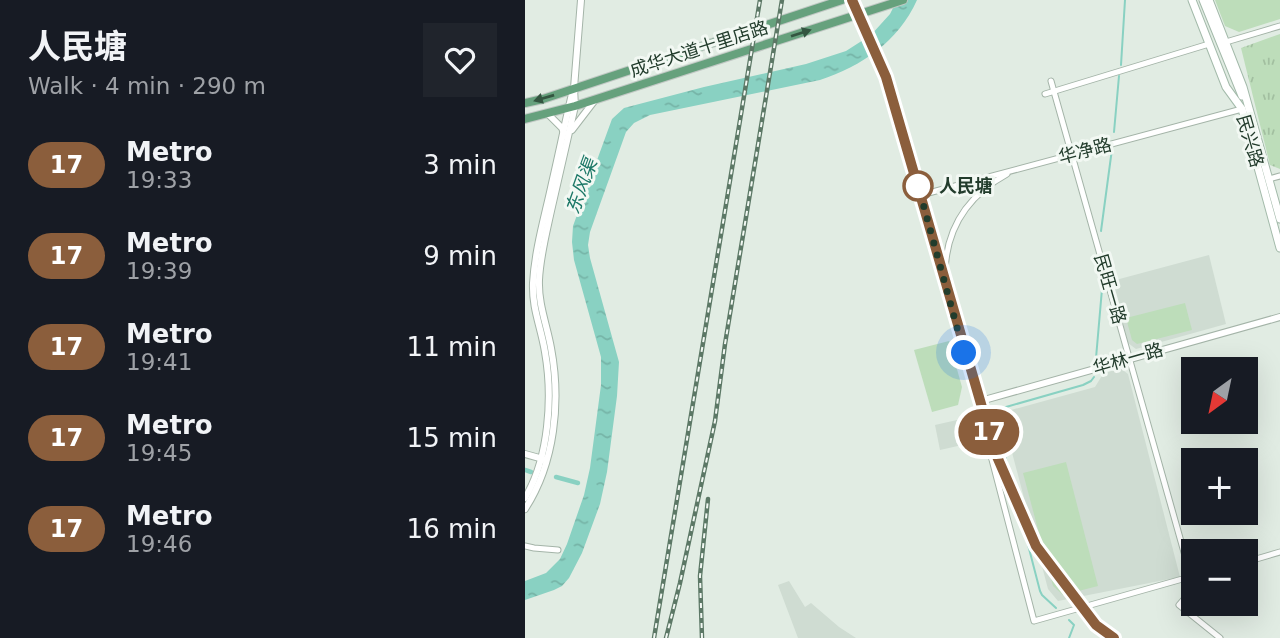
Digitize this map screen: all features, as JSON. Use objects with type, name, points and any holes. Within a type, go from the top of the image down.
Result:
[{"type":"main road","name":"成华大道十里店路","points":[[525,103],[842,0]]},
{"type":"main road","name":"成华大道十里店路","points":[[525,119],[572,107],[903,0]]},
{"type":"main road","name":"民兴路","points":[[1195,0],[1226,87],[1246,109],[1280,219]]},
{"type":"main road","name":"民兴路","points":[[1195,0],[1234,87]]},
{"type":"main road","points":[[1203,0],[1234,87],[1246,109]]},
{"type":"main road","name":"民兴路","points":[[1209,0],[1243,87],[1280,248]]},
{"type":"street","points":[[525,509],[537,491],[553,426],[555,373],[536,281],[572,107],[581,0]]},
{"type":"street","points":[[1226,42],[1280,26]]},
{"type":"street","points":[[1045,94],[1209,44]]},
{"type":"street","name":"民旺一路","points":[[1051,81],[1181,539]]},
{"type":"street","points":[[566,134],[595,99]]},
{"type":"street","name":"华净路","points":[[921,195],[1246,109]]},
{"type":"street","points":[[548,114],[566,134]]},
{"type":"street","points":[[945,279],[947,252],[964,211],[982,190],[1016,170]]},
{"type":"street","points":[[1269,179],[1280,176]]},
{"type":"street","points":[[916,178],[1034,621],[1181,580]]},
{"type":"street","points":[[525,280],[536,281]]},
{"type":"street","name":"华林一路","points":[[977,402],[1280,317]]},
{"type":"street","points":[[525,454],[545,460]]},
{"type":"street","points":[[525,498],[545,460]]},
{"type":"street","points":[[525,546],[558,550]]},
{"type":"street","points":[[1258,558],[1280,552]]},
{"type":"street","points":[[1193,616],[1220,638]]},
{"type":"shaded area","points":[[1209,255],[1226,324],[1136,349],[1128,343],[1112,281]]},
{"type":"shaded area","points":[[1120,368],[1128,374],[1180,577],[1058,601],[1048,589],[1004,422],[1011,410],[1095,387],[1103,374]]},
{"type":"shaded area","points":[[957,420],[968,426],[971,443],[940,450],[935,425]]},
{"type":"shaded area","points":[[789,581],[805,607],[811,603],[856,638],[798,638],[778,585]]},
{"type":"green space","points":[[1215,0],[1280,0],[1280,19],[1239,32],[1225,26]]},
{"type":"green space","points":[[1280,34],[1280,169],[1270,165],[1241,48]]},
{"type":"green space","points":[[1185,303],[1192,330],[1137,344],[1132,340],[1126,318]]},
{"type":"green space","points":[[949,341],[962,387],[958,405],[932,412],[914,350]]},
{"type":"green space","points":[[1066,462],[1098,586],[1063,595],[1053,586],[1023,473]]},
{"type":"water","points":[[897,0],[917,0],[900,28],[889,40],[850,68],[820,80],[650,115],[634,123],[626,132],[590,232],[588,245],[619,362],[607,472],[600,504],[582,553],[569,578],[554,590],[525,600],[525,581],[546,573],[560,559],[584,495],[590,468],[601,385],[601,357],[574,260],[573,226],[612,119],[624,108],[806,64],[846,51],[871,35],[890,14]]},
{"type":"waterway","points":[[1121,65],[1125,0]]},
{"type":"waterway","points":[[1114,132],[1119,76]]},
{"type":"waterway","points":[[1101,231],[1112,149]]},
{"type":"waterway","points":[[1096,358],[1102,289]]},
{"type":"waterway","points":[[1056,608],[1040,591],[996,421],[999,413],[1006,407],[1083,385],[1094,377]]},
{"type":"waterway","points":[[525,470],[531,472]]},
{"type":"waterway","points":[[556,477],[578,483]]},
{"type":"waterway","points":[[1069,620],[1074,625],[1069,638]]},
{"type":"railway","points":[[654,638],[760,0]]},
{"type":"railway","points":[[666,638],[715,421],[725,344],[782,0]]},
{"type":"railway","points":[[702,638],[700,576],[708,499]]},
{"type":"metro line","name":"17","points":[[852,0],[886,77],[995,452],[1036,546],[1096,625],[1114,638]]},
{"type":"place","name":"人民塘","points":[[918,186]]},
{"type":"route","points":[[918,186],[916,178],[964,353]]},
{"type":"water label","name":"东风渠","points":[[581,186]]}]
